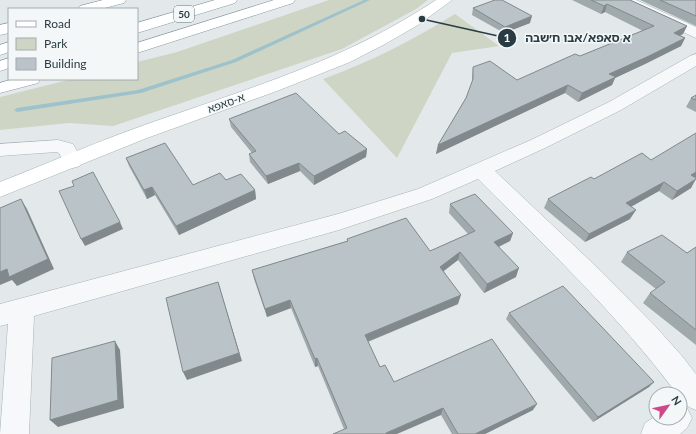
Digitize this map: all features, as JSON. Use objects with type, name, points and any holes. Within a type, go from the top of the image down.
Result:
[{"type":"main road","points":[[89,8],[119,0]]},
{"type":"main road","name":"50","points":[[138,28],[230,0]]},
{"type":"main road","points":[[138,48],[288,0]]},
{"type":"main road","name":"א-סאפא","points":[[0,190],[149,130],[304,75],[384,38],[445,0]]},
{"type":"main road","points":[[0,88],[28,80]]},
{"type":"street","points":[[625,0],[696,33]]},
{"type":"street","points":[[14,434],[11,312],[339,222],[425,194],[481,170],[615,106],[696,59]]},
{"type":"street","points":[[0,150],[58,146],[66,149],[73,161]]},
{"type":"street","points":[[481,170],[640,326],[670,361],[696,396]]},
{"type":"street","points":[[688,410],[696,403]]},
{"type":"street","points":[[656,434],[666,426]]},
{"type":"green space","points":[[329,0],[428,0],[416,9],[342,49],[113,126],[69,123],[0,130],[0,97],[68,80],[138,80],[138,62],[177,52]]},
{"type":"green space","points":[[455,14],[499,46],[452,53],[397,158],[323,79],[391,50]]},
{"type":"building","points":[[495,0],[502,0],[532,16],[505,27],[473,8]]},
{"type":"building","points":[[591,0],[630,0],[687,26],[674,33],[685,38],[609,74],[616,77],[582,93],[568,85],[438,145],[466,98],[473,79],[473,67],[490,61],[517,80],[575,54],[580,56],[654,26],[607,4],[604,6]]},
{"type":"building","points":[[660,0],[696,0],[696,16]]},
{"type":"building","points":[[296,93],[339,134],[345,131],[367,149],[314,176],[299,163],[266,176],[249,154],[256,151],[229,119]]},
{"type":"building","points":[[696,95],[696,100],[691,98]]},
{"type":"building","points":[[696,133],[696,172],[691,175],[696,179],[677,191],[664,182],[626,203],[636,210],[589,234],[548,199],[591,177],[594,179],[642,153],[651,160]]},
{"type":"building","points":[[165,143],[193,185],[220,173],[226,180],[241,174],[255,190],[176,226],[152,187],[144,190],[126,158]]},
{"type":"building","points":[[93,172],[120,222],[81,239],[59,191],[74,186],[72,181]]},
{"type":"building","points":[[475,194],[513,233],[494,242],[519,268],[487,284],[460,252],[440,267],[461,295],[365,335],[380,367],[385,365],[394,382],[492,339],[537,404],[475,434],[458,434],[443,408],[386,434],[333,434],[347,428],[290,300],[265,309],[252,270],[348,241],[347,239],[406,218],[430,251],[475,231],[450,204]]},
{"type":"building","points":[[21,199],[48,259],[9,277],[7,269],[0,272],[0,208]]},
{"type":"building","points":[[662,235],[687,253],[696,247],[696,330],[650,293],[665,282],[627,252]]},
{"type":"building","points":[[218,282],[239,353],[183,372],[166,298]]},
{"type":"building","points":[[563,286],[654,382],[598,417],[509,313]]},
{"type":"building","points":[[115,341],[118,400],[50,420],[52,358]]},
{"type":"waterway","points":[[17,110],[139,92],[234,61],[368,0]]},
{"type":"place","name":"א סאפא/אבו ח׳שבה","points":[[422,19]]}]
